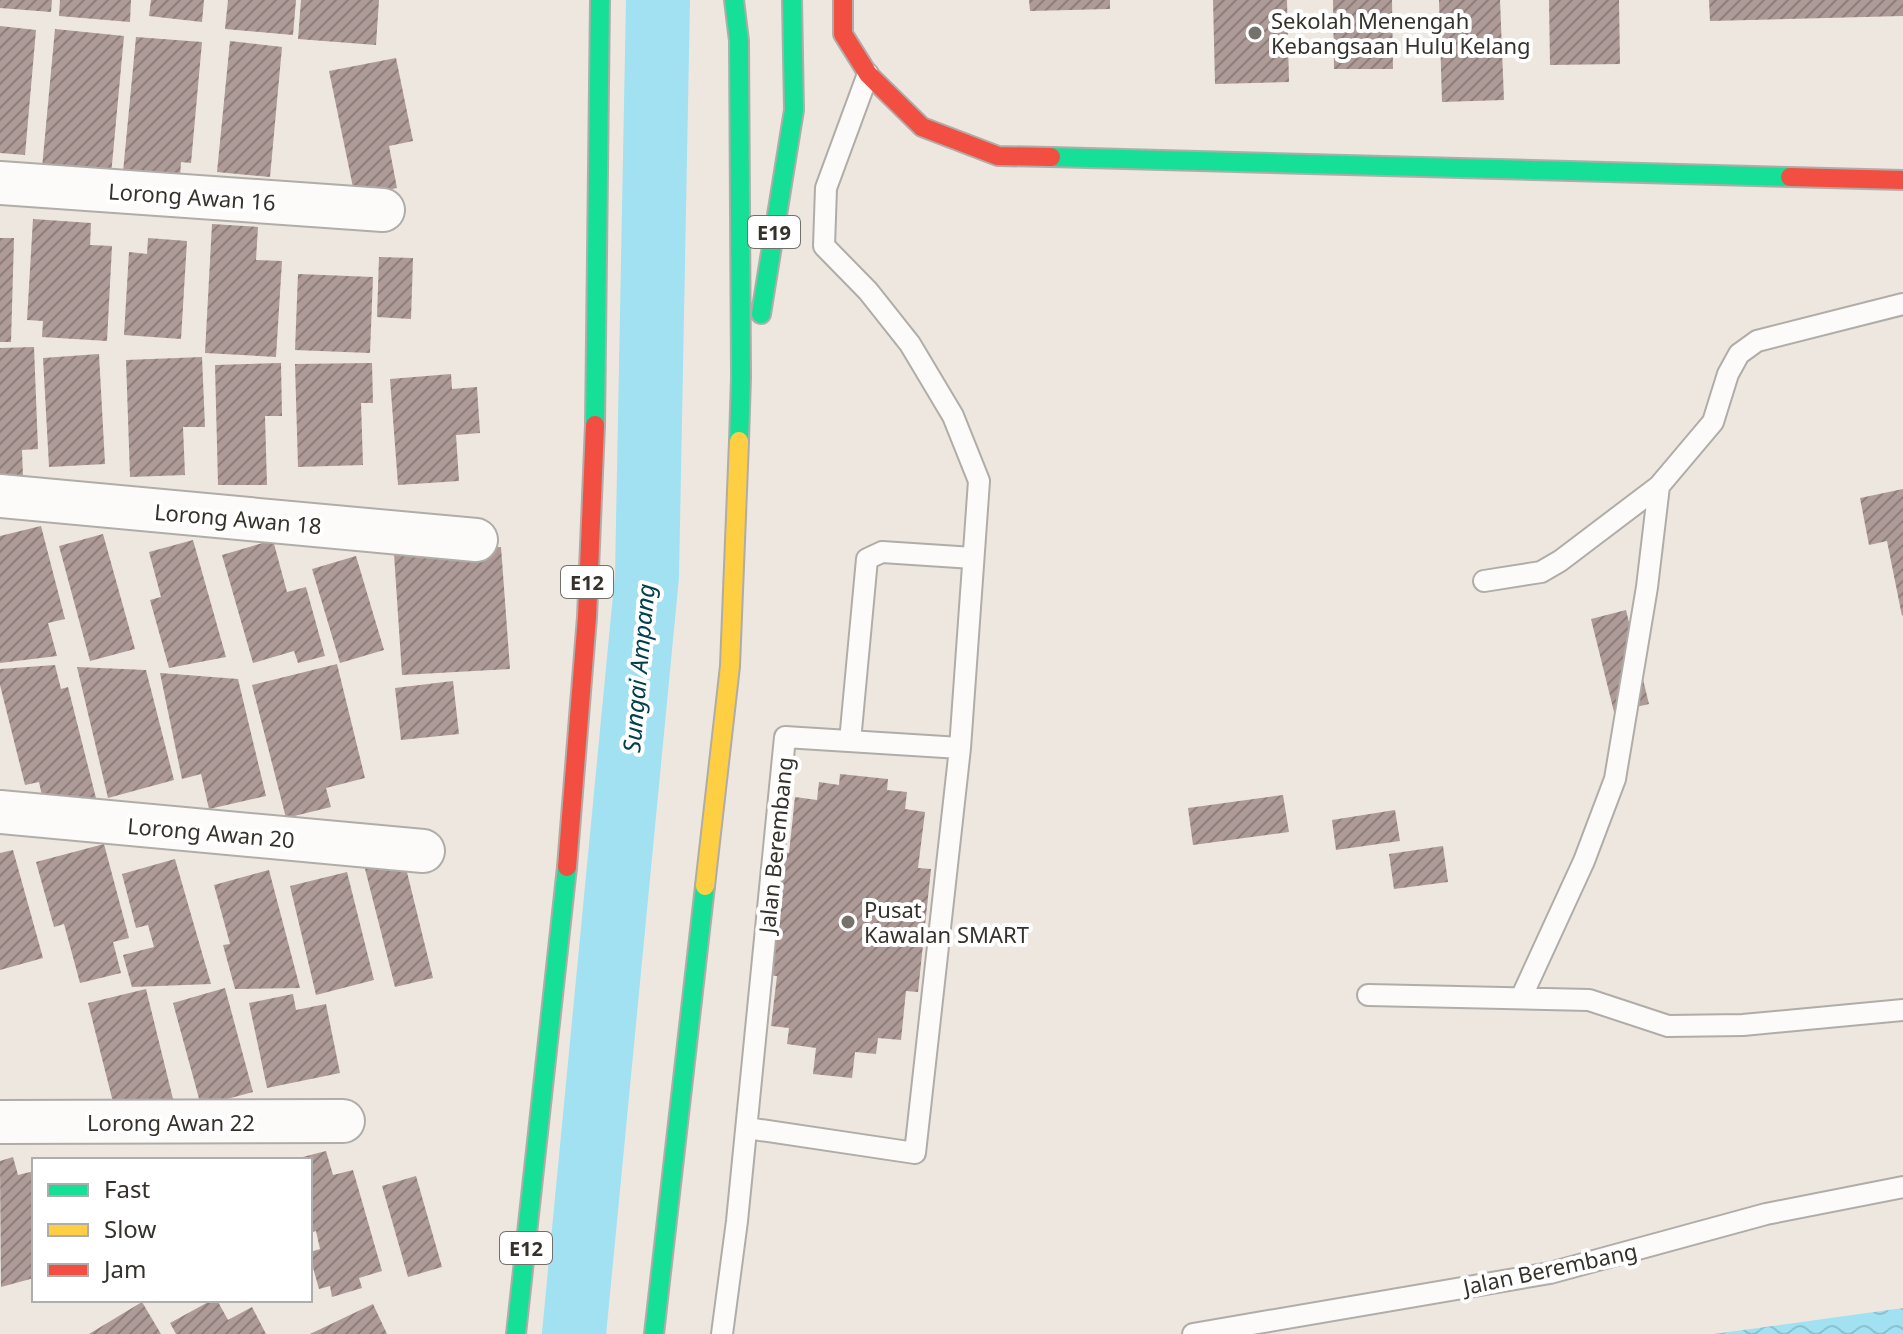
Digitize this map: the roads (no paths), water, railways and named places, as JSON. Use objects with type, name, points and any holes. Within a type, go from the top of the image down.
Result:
[{"type":"main road","name":"E12","points":[[516,1334],[546,1075],[581,705],[599,342],[600,0]]},
{"type":"main road","points":[[654,1334],[730,666],[741,377],[739,41],[734,0]]},
{"type":"main road","name":"E19","points":[[738,463],[794,110],[792,0]]},
{"type":"main road","points":[[843,0],[843,34],[868,74],[922,127],[998,156],[1903,180]]},
{"type":"street","name":"Lorong Awan 16","points":[[0,183],[383,210]]},
{"type":"street","name":"Lorong Awan 18","points":[[0,496],[476,540]]},
{"type":"street","name":"Lorong Awan 20","points":[[0,812],[423,851]]},
{"type":"street","name":"Lorong Awan 22","points":[[0,1122],[343,1121]]},
{"type":"lane","points":[[747,1128],[915,1153],[960,748],[979,481],[953,416],[910,344],[868,291],[824,246],[826,188],[868,74]]},
{"type":"lane","points":[[1484,581],[1541,572],[1659,486],[1713,422],[1728,374],[1739,354],[1757,341],[1903,304]]},
{"type":"lane","points":[[1521,998],[1584,861],[1615,779],[1647,587],[1659,486]]},
{"type":"lane","points":[[850,741],[867,559],[882,552],[973,558]]},
{"type":"lane","name":"Jalan Berembang","points":[[722,1334],[747,1128],[785,737],[960,748]]},
{"type":"lane","points":[[1368,995],[1589,1000],[1668,1026],[1743,1025],[1903,1010]]},
{"type":"lane","name":"Jalan Berembang","points":[[1193,1334],[1550,1273],[1766,1214],[1903,1187]]},
{"type":"water","points":[[1903,1308],[1903,1334],[1714,1334]]},
{"type":"waterway","name":"Sungai Ampang","points":[[574,1334],[647,576],[658,0]]},
{"type":"place","name":"Sekolah Menengah Kebangsaan Hulu Kelang","points":[[1255,33]]},
{"type":"place","name":"Pusat Kawalan SMART","points":[[848,922]]}]
